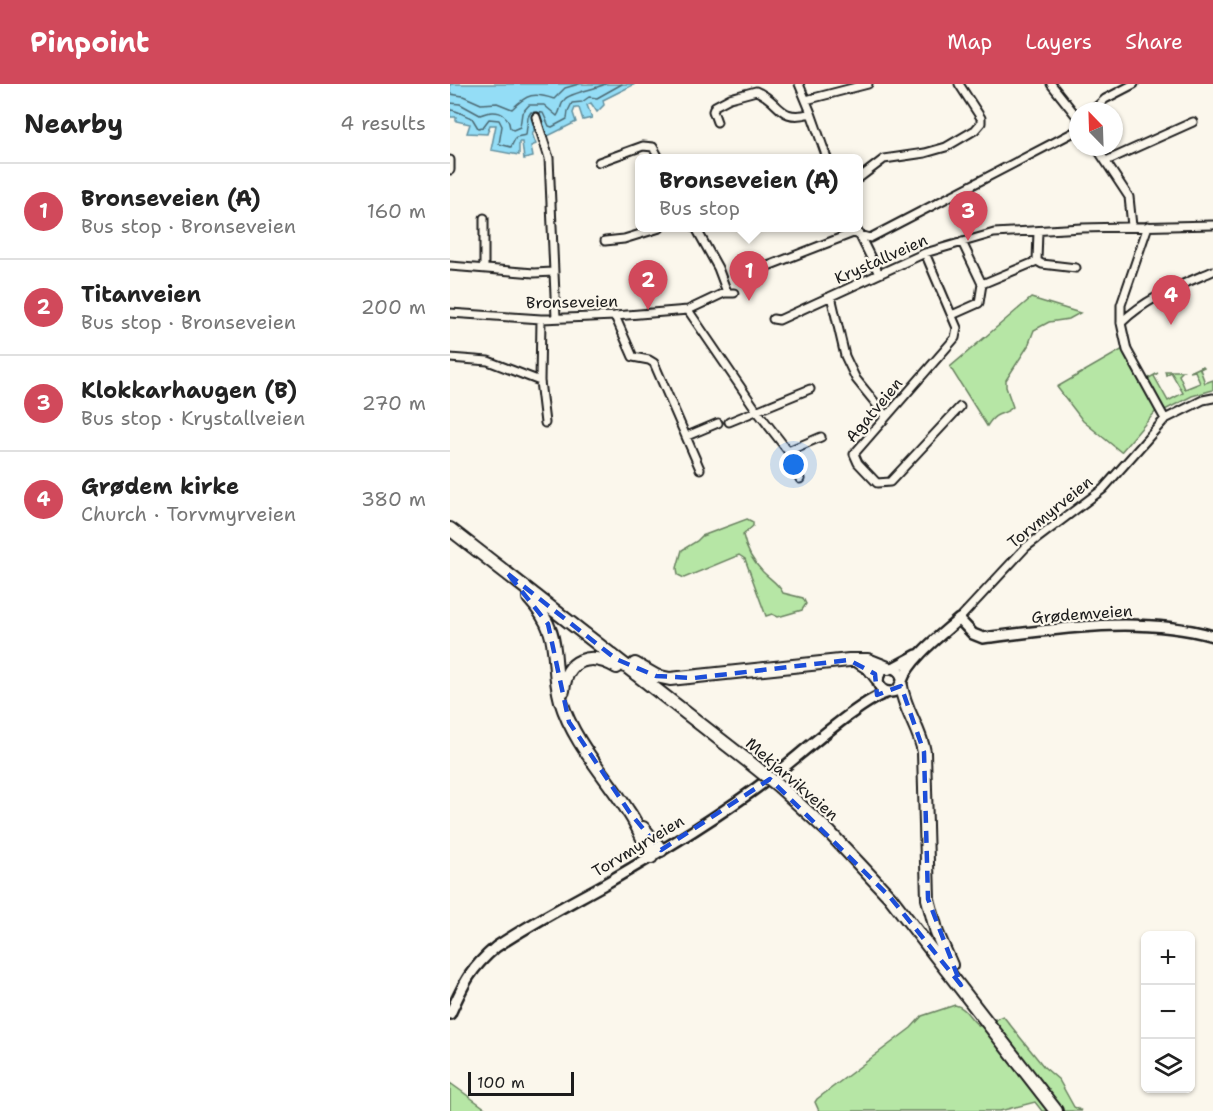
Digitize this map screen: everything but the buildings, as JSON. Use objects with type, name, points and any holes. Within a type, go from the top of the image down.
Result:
[{"type":"highway","name":"Mekjarvikveien","points":[[450,528],[749,762],[830,833],[890,897],[961,985],[1056,1111]]},
{"type":"highway","points":[[508,574],[537,607],[548,624],[554,642],[558,690],[563,708],[574,731],[656,854]]},
{"type":"highway","points":[[563,708],[566,676],[580,661],[601,659],[634,673]]},
{"type":"highway","points":[[616,659],[633,663],[656,676],[679,679],[849,660],[868,660],[891,668]]},
{"type":"highway","points":[[849,660],[866,666],[878,680]]},
{"type":"highway","points":[[898,687],[917,727],[924,752],[928,899],[937,933],[961,985]]},
{"type":"main road","name":"Grødemveien","points":[[958,619],[973,634],[983,638],[1114,625],[1177,628],[1213,636]]},
{"type":"main road","name":"Torvmyrveien","points":[[450,1014],[465,980],[477,963],[496,947],[656,854],[762,784],[854,711],[881,694],[898,687],[906,672],[924,651],[958,619]]},
{"type":"main road","name":"Torvmyrveien","points":[[891,668],[924,651]]},
{"type":"main road","points":[[891,668],[901,675],[898,687],[883,691],[878,680],[881,671],[891,668]]},
{"type":"main road","name":"Torvmyrveien","points":[[854,711],[874,689],[878,680]]},
{"type":"street","points":[[799,84],[812,113],[825,154]]},
{"type":"street","points":[[806,100],[868,84]]},
{"type":"street","points":[[863,174],[884,159],[925,153],[946,147],[975,130],[981,123],[981,118],[959,84]]},
{"type":"street","points":[[1102,102],[1134,84]]},
{"type":"street","points":[[1054,85],[1069,106]]},
{"type":"street","points":[[717,122],[713,111],[715,106],[730,98],[756,91],[787,114],[801,116],[812,113]]},
{"type":"street","points":[[536,117],[549,158],[556,318]]},
{"type":"street","points":[[1106,161],[1193,122]]},
{"type":"street","points":[[860,232],[870,238],[1069,135]]},
{"type":"street","points":[[599,162],[643,146],[653,147],[656,154]]},
{"type":"street","points":[[1102,156],[1129,197],[1132,226]]},
{"type":"street","points":[[450,160],[450,170]]},
{"type":"street","points":[[484,218],[484,268]]},
{"type":"street","name":"Krystallveien","points":[[772,319],[779,320],[925,253],[994,233],[1132,226],[1213,225]]},
{"type":"street","points":[[1148,226],[1121,305],[1121,323],[1127,350],[1165,419]]},
{"type":"street","points":[[1037,261],[1038,231]]},
{"type":"street","points":[[605,241],[646,232]]},
{"type":"street","name":"Bronseveien","points":[[450,313],[541,319],[688,310],[731,293],[698,232]]},
{"type":"street","points":[[755,271],[856,232]]},
{"type":"street","points":[[858,232],[879,274]]},
{"type":"street","points":[[952,315],[979,303],[982,284],[962,242]]},
{"type":"street","name":"Agatveien","points":[[925,253],[957,328],[955,338],[854,454],[858,463],[877,483],[890,482],[960,406]]},
{"type":"street","points":[[1037,261],[1042,264],[1076,268]]},
{"type":"street","points":[[982,284],[1037,261]]},
{"type":"street","points":[[450,266],[534,273],[553,272]]},
{"type":"street","points":[[1121,323],[1130,314],[1169,290],[1213,271]]},
{"type":"street","points":[[831,296],[845,356],[856,379],[886,416]]},
{"type":"street","points":[[688,310],[757,411],[788,451],[800,478]]},
{"type":"street","points":[[615,316],[633,357],[654,363],[700,468]]},
{"type":"street","points":[[541,319],[540,381],[545,423]]},
{"type":"street","points":[[450,358],[488,360],[540,381]]},
{"type":"street","points":[[729,422],[810,389]]},
{"type":"street","name":"Torvmyrveien","points":[[958,619],[1026,547],[1103,489],[1165,419],[1203,400],[1213,398]]},
{"type":"street","points":[[687,436],[718,423]]},
{"type":"street","points":[[788,451],[821,437]]},
{"type":"highlighted area","points":[[508,574],[616,659],[656,676],[694,678],[849,660],[875,674],[877,695],[901,686],[924,752],[928,899],[961,985],[890,897],[770,779],[661,850],[630,813],[569,722],[548,624]]},
{"type":"green space","points":[[1031,298],[1080,313],[1069,319],[1049,322],[1034,330],[1028,346],[1006,380],[1013,407],[994,417],[987,426],[950,367]]},
{"type":"green space","points":[[1123,349],[1157,410],[1121,452],[1083,421],[1057,387]]},
{"type":"green space","points":[[1203,366],[1200,369],[1205,383],[1213,380],[1213,390],[1192,396],[1163,411],[1147,379],[1158,373],[1154,376],[1168,401],[1183,393],[1171,372],[1166,375],[1165,371],[1183,371],[1179,375],[1185,389],[1200,383],[1195,371],[1190,372]]},
{"type":"green space","points":[[747,519],[753,522],[753,526],[743,535],[753,560],[783,593],[803,598],[806,604],[802,610],[778,617],[772,614],[766,616],[745,559],[739,555],[684,578],[678,575],[677,568],[682,550],[702,536]]},
{"type":"green space","points":[[955,1005],[963,1009],[980,1026],[1003,1016],[1044,1067],[1059,1080],[1074,1107],[1082,1111],[1042,1111],[1035,1102],[1000,1111],[819,1111],[815,1102],[817,1099],[911,1028],[922,1016]]},
{"type":"green space","points":[[450,1083],[489,1111],[450,1111]]},
{"type":"water","points":[[450,84],[635,84],[603,100],[604,105],[597,112],[591,103],[587,105],[592,118],[583,120],[579,108],[575,108],[573,113],[576,122],[546,137],[540,118],[534,118],[532,133],[536,144],[531,146],[533,157],[524,159],[522,142],[519,142],[519,155],[491,150],[496,125],[490,125],[487,134],[467,133],[470,124],[456,121],[456,117],[450,117]]},
{"type":"place","name":"Klokkarhaugen (B)","points":[[968,241]]},
{"type":"place","name":"Bronseveien (A)","points":[[749,301]]},
{"type":"place","name":"Titanveien","points":[[648,310]]},
{"type":"place","name":"Grødem kirke","points":[[1171,325]]}]
